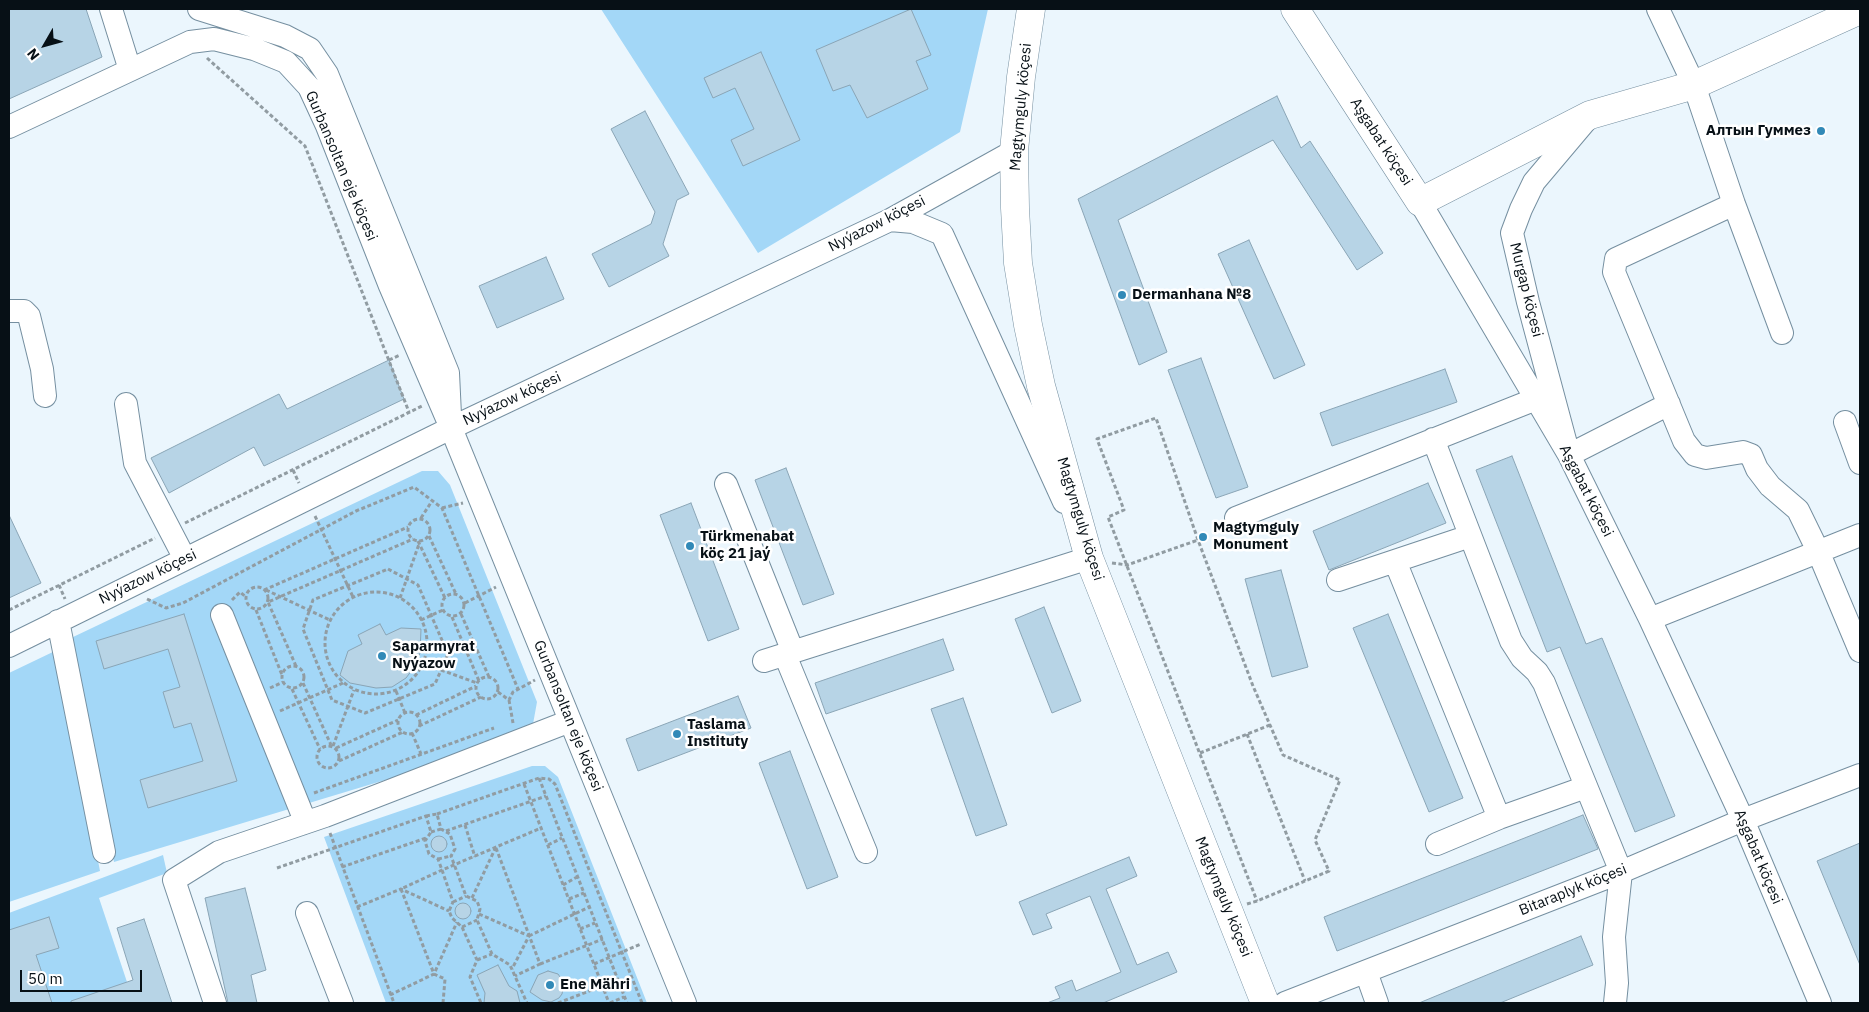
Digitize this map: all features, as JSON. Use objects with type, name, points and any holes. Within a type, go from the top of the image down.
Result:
[{"type":"main road","name":"Magtymguly köçesi","points":[[1031,9],[1021,77],[1014,151],[1015,208],[1018,263],[1028,325],[1042,386],[1090,558],[1265,1003]]},
{"type":"main road","name":"Aşgabat köçesi","points":[[1295,9],[1420,202]]},
{"type":"main road","points":[[1420,202],[1590,115],[1694,84],[1860,10]]},
{"type":"street","points":[[111,9],[130,70]]},
{"type":"street","name":"Gurbansoltan eje köçesi","points":[[199,9],[286,36],[310,49],[328,74],[448,373],[451,428]]},
{"type":"street","points":[[1658,9],[1694,84],[1734,204],[1782,333]]},
{"type":"street","name":"Gurbansoltan eje köçesi","points":[[9,127],[190,42],[214,39],[254,49],[286,62],[309,87],[327,126],[390,286],[451,428],[685,1003]]},
{"type":"street","name":"Murgap köçesi","points":[[1569,455],[1528,302],[1512,233],[1534,182],[1590,115]]},
{"type":"street","name":"Nyýazow köçesi","points":[[9,646],[451,428],[890,220],[1014,151]]},
{"type":"street","name":"Aşgabat köçesi","points":[[1420,202],[1569,455],[1650,619],[1742,820],[1820,1003]]},
{"type":"street","points":[[1734,204],[1616,259],[1614,272],[1684,442],[1695,455],[1706,458],[1743,452],[1751,455],[1770,486],[1798,510],[1818,551],[1860,651]]},
{"type":"street","points":[[780,656],[1090,558],[942,234],[912,222],[890,220]]},
{"type":"street","points":[[9,311],[24,310],[28,316],[42,369],[45,396]]},
{"type":"street","points":[[1236,518],[1536,398]]},
{"type":"street","points":[[126,404],[135,463],[185,559]]},
{"type":"street","points":[[1569,455],[1668,404]]},
{"type":"street","points":[[1845,422],[1860,463]]},
{"type":"street","points":[[1433,439],[1511,641],[1522,658],[1537,672],[1544,683],[1621,872],[1614,938],[1617,983],[1615,1003]]},
{"type":"street","points":[[726,484],[780,656],[866,852]]},
{"type":"street","points":[[1650,619],[1860,535]]},
{"type":"street","points":[[1338,580],[1470,536]]},
{"type":"street","points":[[1395,562],[1499,818]]},
{"type":"street","points":[[222,615],[296,799],[315,818]]},
{"type":"street","points":[[58,621],[104,852]]},
{"type":"street","points":[[215,1003],[174,880],[219,852],[315,818],[511,729],[570,721]]},
{"type":"street","name":"Bitaraplyk köçesi","points":[[1285,1003],[1621,872],[1742,820],[1860,775]]},
{"type":"street","points":[[1438,844],[1499,818],[1586,787]]},
{"type":"street","points":[[307,913],[342,1003]]},
{"type":"street","points":[[1366,972],[1377,1003]]},
{"type":"path","points":[[190,42],[305,146],[409,412]]},
{"type":"path","points":[[9,610],[438,399]]},
{"type":"path","points":[[1228,910],[1257,901],[1329,871],[1315,840],[1340,780],[1283,755],[1253,686],[1198,540],[1156,418],[1097,440],[1124,510],[1108,517],[1257,901]]},
{"type":"path","points":[[126,588],[166,608],[183,603],[356,511],[414,486],[442,508],[518,689]]},
{"type":"path","points":[[307,499],[352,597]]},
{"type":"path","points":[[421,518],[432,501]]},
{"type":"path","points":[[265,590],[408,528],[414,519],[421,518],[430,525],[429,536],[456,594],[461,597],[464,603],[464,609],[461,614],[452,617],[445,614],[442,604],[445,598],[456,594]]},
{"type":"path","points":[[408,528],[409,534],[418,542],[445,598]]},
{"type":"path","points":[[418,542],[429,536]]},
{"type":"path","points":[[256,610],[265,607],[268,602],[280,596],[413,539]]},
{"type":"path","points":[[1090,558],[1127,565],[1198,540]]},
{"type":"path","points":[[400,598],[418,542]]},
{"type":"path","points":[[388,569],[407,579],[418,585],[448,654],[435,684],[365,714],[332,700],[303,629],[313,600],[388,569]]},
{"type":"path","points":[[464,603],[512,579]]},
{"type":"path","points":[[320,749],[292,689],[285,685],[256,610],[247,604],[247,593],[253,588],[261,588],[330,620]]},
{"type":"path","points":[[265,590],[268,595],[268,602],[296,666],[304,672],[304,683],[309,698],[333,747],[340,754],[339,761]]},
{"type":"path","points":[[364,593],[388,593],[408,604],[421,620],[426,633],[427,647],[424,661],[413,678],[396,691],[368,694],[354,690],[343,683],[333,672],[326,654],[325,633],[336,611],[352,597],[364,593]]},
{"type":"path","points":[[421,620],[443,610]]},
{"type":"path","points":[[461,614],[489,677],[496,681],[498,692],[509,700]]},
{"type":"path","points":[[452,617],[477,683],[476,692],[480,697]]},
{"type":"path","points":[[282,675],[285,669],[296,666]]},
{"type":"path","points":[[442,670],[477,683]]},
{"type":"path","points":[[511,729],[509,700],[513,692],[550,672]]},
{"type":"path","points":[[416,715],[489,677]]},
{"type":"path","points":[[292,689],[298,688],[304,683]]},
{"type":"path","points":[[264,719],[343,683]]},
{"type":"path","points":[[333,747],[354,690]]},
{"type":"path","points":[[396,691],[405,713]]},
{"type":"path","points":[[412,733],[419,726],[480,697],[491,699],[498,692]]},
{"type":"path","points":[[412,733],[403,732],[339,761],[334,767],[326,768],[322,766],[317,756],[320,749],[327,745],[333,747],[398,720],[405,713],[409,712],[416,715],[419,720],[419,726]]},
{"type":"path","points":[[398,720],[399,727],[403,732]]},
{"type":"path","points":[[1200,753],[1270,725]]},
{"type":"path","points":[[296,799],[495,728]]},
{"type":"path","points":[[412,733],[420,754]]},
{"type":"path","points":[[1247,734],[1305,881]]},
{"type":"path","points":[[539,778],[627,1003]]},
{"type":"path","points":[[278,868],[539,778],[549,779],[555,784],[642,1003]]},
{"type":"path","points":[[524,784],[609,1003],[624,997]]},
{"type":"path","points":[[446,832],[546,796]]},
{"type":"path","points":[[437,814],[442,829],[450,834],[455,849],[451,856],[438,859],[428,854],[425,841],[431,832],[442,829]]},
{"type":"path","points":[[426,816],[431,832]]},
{"type":"path","points":[[315,818],[335,848],[394,1003]]},
{"type":"path","points":[[465,825],[475,856]]},
{"type":"path","points":[[357,907],[541,828]]},
{"type":"path","points":[[342,867],[427,838]]},
{"type":"path","points":[[548,846],[562,838]]},
{"type":"path","points":[[472,898],[496,848]]},
{"type":"path","points":[[496,848],[540,964]]},
{"type":"path","points":[[451,856],[466,896]]},
{"type":"path","points":[[438,859],[453,902]]},
{"type":"path","points":[[563,885],[577,877]]},
{"type":"path","points":[[402,889],[449,911],[452,918],[462,927],[477,960]]},
{"type":"path","points":[[402,889],[434,974],[445,979],[443,1003]]},
{"type":"path","points":[[569,899],[584,893]]},
{"type":"path","points":[[449,911],[453,902],[466,896],[477,901],[480,909],[477,920],[492,954],[510,965],[527,1003]]},
{"type":"path","points":[[512,969],[529,936],[589,907]]},
{"type":"path","points":[[479,914],[529,936]]},
{"type":"path","points":[[462,927],[477,920]]},
{"type":"path","points":[[390,995],[434,974],[457,922]]},
{"type":"path","points":[[580,928],[595,923]]},
{"type":"path","points":[[594,964],[658,937]]},
{"type":"path","points":[[515,976],[603,939]]},
{"type":"path","points":[[481,1003],[470,977],[477,960],[492,954]]},
{"type":"path","points":[[558,1003],[618,980]]},
{"type":"shaded area","points":[[601,9],[988,9],[960,132],[758,253]]},
{"type":"shaded area","points":[[422,471],[438,471],[450,485],[537,702],[533,724],[524,738],[114,862],[71,638]]},
{"type":"shaded area","points":[[57,650],[100,871],[9,902],[9,673]]},
{"type":"shaded area","points":[[532,766],[545,766],[558,777],[647,1003],[386,1003],[324,837]]},
{"type":"shaded area","points":[[163,855],[167,873],[99,898],[134,1003],[9,1003],[9,913]]},
{"type":"building","points":[[9,9],[86,9],[102,57],[9,99]]},
{"type":"building","points":[[911,9],[931,55],[916,61],[928,89],[867,118],[850,85],[833,91],[816,50]]},
{"type":"building","points":[[761,52],[800,140],[743,166],[731,140],[754,129],[735,88],[713,98],[704,78]]},
{"type":"building","points":[[1277,96],[1301,148],[1310,141],[1383,253],[1357,270],[1273,140],[1118,220],[1167,352],[1139,365],[1078,199]]},
{"type":"building","points":[[645,111],[689,194],[677,200],[663,244],[669,256],[609,287],[592,254],[651,224],[655,212],[611,129]]},
{"type":"building","points":[[1249,240],[1305,365],[1274,379],[1218,254]]},
{"type":"building","points":[[546,257],[564,299],[497,328],[479,286]]},
{"type":"building","points":[[1201,358],[1248,487],[1216,498],[1168,370]]},
{"type":"building","points":[[389,360],[404,399],[264,466],[254,447],[169,493],[151,458],[279,394],[287,409]]},
{"type":"building","points":[[1445,369],[1457,402],[1332,446],[1320,413]]},
{"type":"building","points":[[1512,456],[1586,644],[1602,638],[1675,816],[1635,832],[1560,647],[1547,652],[1476,470]]},
{"type":"building","points":[[786,468],[834,594],[803,605],[755,480]]},
{"type":"building","points":[[1428,483],[1446,523],[1329,570],[1313,531]]},
{"type":"building","name":"Türkmenabat köç 21 jaý","points":[[691,503],[739,629],[708,641],[660,515]]},
{"type":"building","points":[[9,515],[41,583],[9,598]]},
{"type":"building","points":[[1281,570],[1308,667],[1272,677],[1245,579]]},
{"type":"building","points":[[1044,607],[1081,701],[1052,713],[1015,619]]},
{"type":"building","points":[[184,614],[237,781],[148,808],[140,780],[203,761],[191,723],[174,728],[163,692],[180,687],[168,649],[104,669],[96,641]]},
{"type":"building","points":[[1388,614],[1463,798],[1429,812],[1353,628]]},
{"type":"building","points":[[380,624],[386,635],[401,628],[421,629],[420,653],[415,666],[406,678],[392,687],[376,688],[350,683],[340,675],[348,651],[362,644],[358,635]]},
{"type":"building","points":[[943,639],[954,670],[826,714],[815,683]]},
{"type":"building","points":[[738,696],[751,728],[638,771],[626,739]]},
{"type":"building","points":[[963,698],[1007,825],[976,836],[931,709]]},
{"type":"building","points":[[790,751],[838,877],[807,889],[759,763]]},
{"type":"building","points":[[1583,815],[1598,849],[1337,951],[1324,917]]},
{"type":"building","points":[[436,836],[442,836],[447,841],[445,850],[436,852],[431,847],[431,841]]},
{"type":"building","points":[[1860,843],[1860,965],[1817,861]]},
{"type":"building","points":[[1129,857],[1137,876],[1106,889],[1137,965],[1168,952],[1177,972],[1103,1003],[1047,1003],[1060,998],[1055,987],[1072,980],[1076,991],[1121,972],[1090,896],[1046,914],[1052,928],[1033,935],[1019,902]]},
{"type":"building","points":[[245,888],[266,970],[251,975],[257,1003],[228,1003],[205,898]]},
{"type":"building","points":[[460,903],[466,903],[471,908],[469,917],[460,919],[455,914],[455,908]]},
{"type":"building","points":[[49,917],[59,948],[36,955],[52,1003],[9,1003],[9,930]]},
{"type":"building","points":[[144,919],[172,1003],[71,1003],[71,1001],[133,980],[117,928]]},
{"type":"building","points":[[1581,936],[1593,965],[1500,1003],[1419,1003]]},
{"type":"building","points":[[498,965],[509,986],[517,991],[520,1003],[484,1003],[485,993],[477,975]]},
{"type":"building","points":[[548,971],[558,974],[564,983],[562,994],[551,1002],[542,1000],[530,992],[538,975]]},
{"type":"place","name":"Алтын Гуммез","points":[[1821,131]]},
{"type":"place","name":"Dermanhana №8","points":[[1122,295]]},
{"type":"place","name":"Magtymguly Monument","points":[[1203,537]]},
{"type":"place","name":"Türkmenabat köç 21 jaý","points":[[690,546]]},
{"type":"place","name":"Saparmyrat Nyýazow","points":[[382,656]]},
{"type":"place","name":"Taslama Instituty","points":[[677,734]]},
{"type":"place","name":"Ene Mähri","points":[[550,985]]}]
